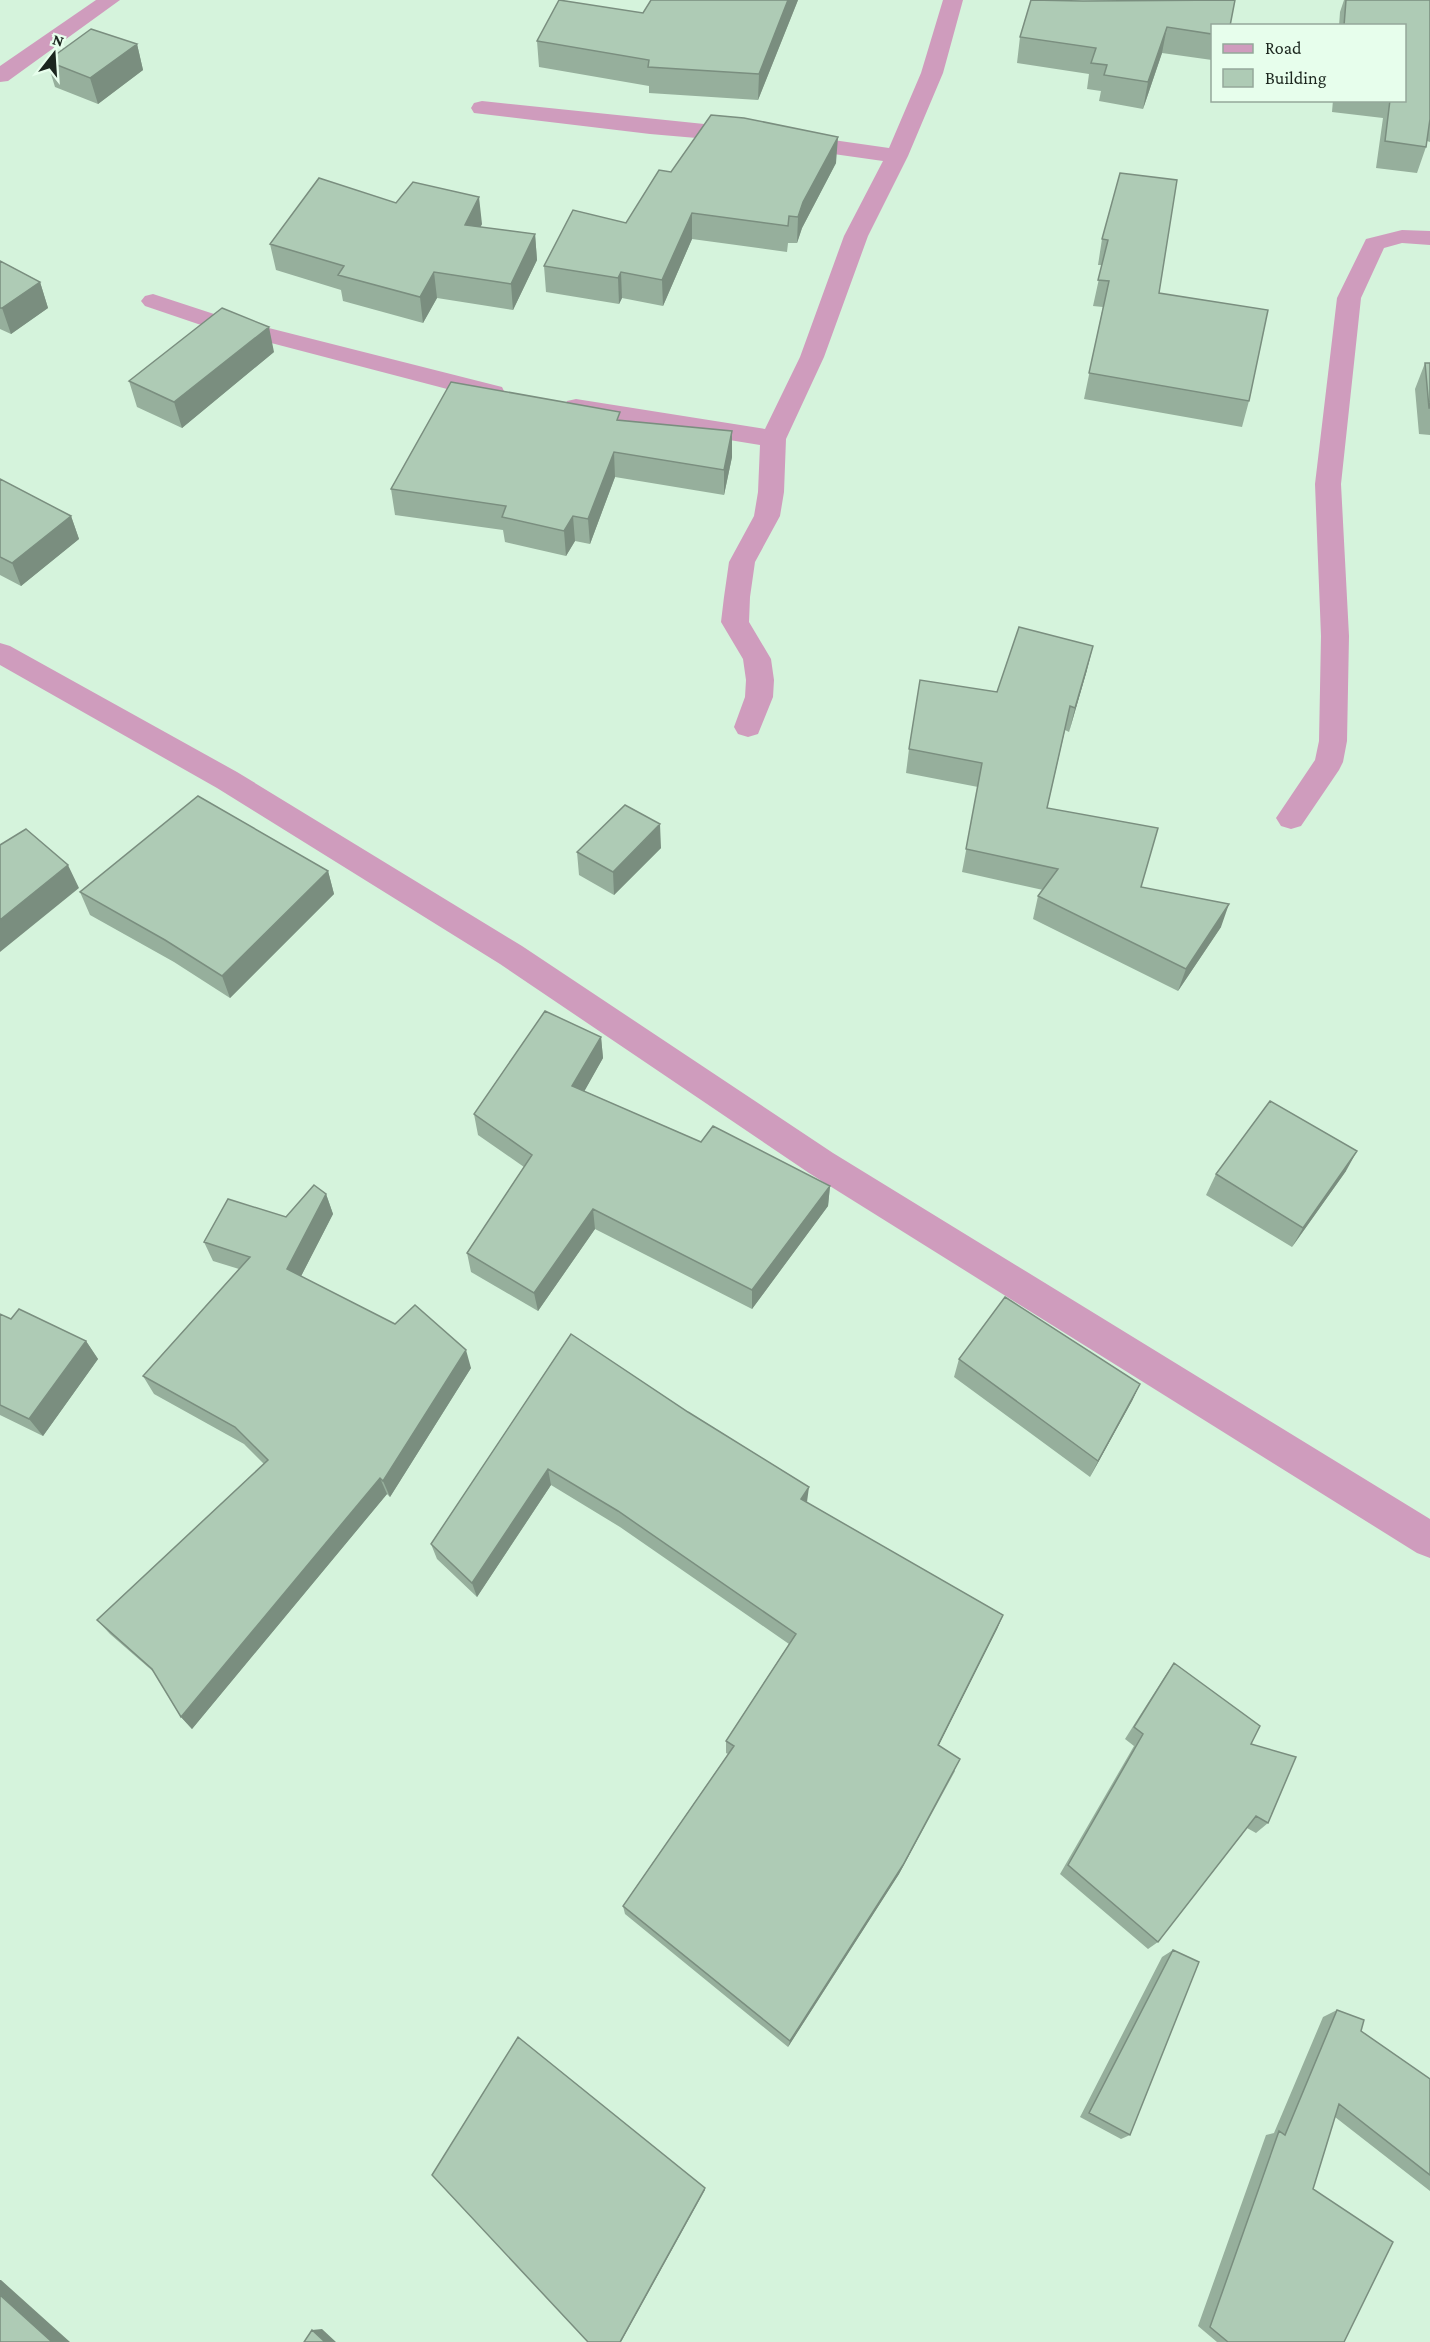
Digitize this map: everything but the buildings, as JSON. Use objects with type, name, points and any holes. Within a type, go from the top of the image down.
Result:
[{"type":"street","points":[[0,76],[110,0]]},
{"type":"street","points":[[748,727],[759,698],[760,680],[757,659],[735,622],[737,597],[742,562],[767,516],[771,492],[773,439],[812,357],[856,236],[897,156],[932,73],[953,0]]},
{"type":"street","points":[[483,108],[765,138],[897,156]]},
{"type":"street","points":[[1290,818],[1329,762],[1333,741],[1335,636],[1328,484],[1349,298],[1374,244],[1390,237],[1412,235],[1430,238]]},
{"type":"street","points":[[153,301],[227,325],[486,392],[520,398]]},
{"type":"street","points":[[555,404],[773,439]]},
{"type":"street","points":[[0,653],[227,780],[512,955],[821,1163],[1430,1540]]}]
